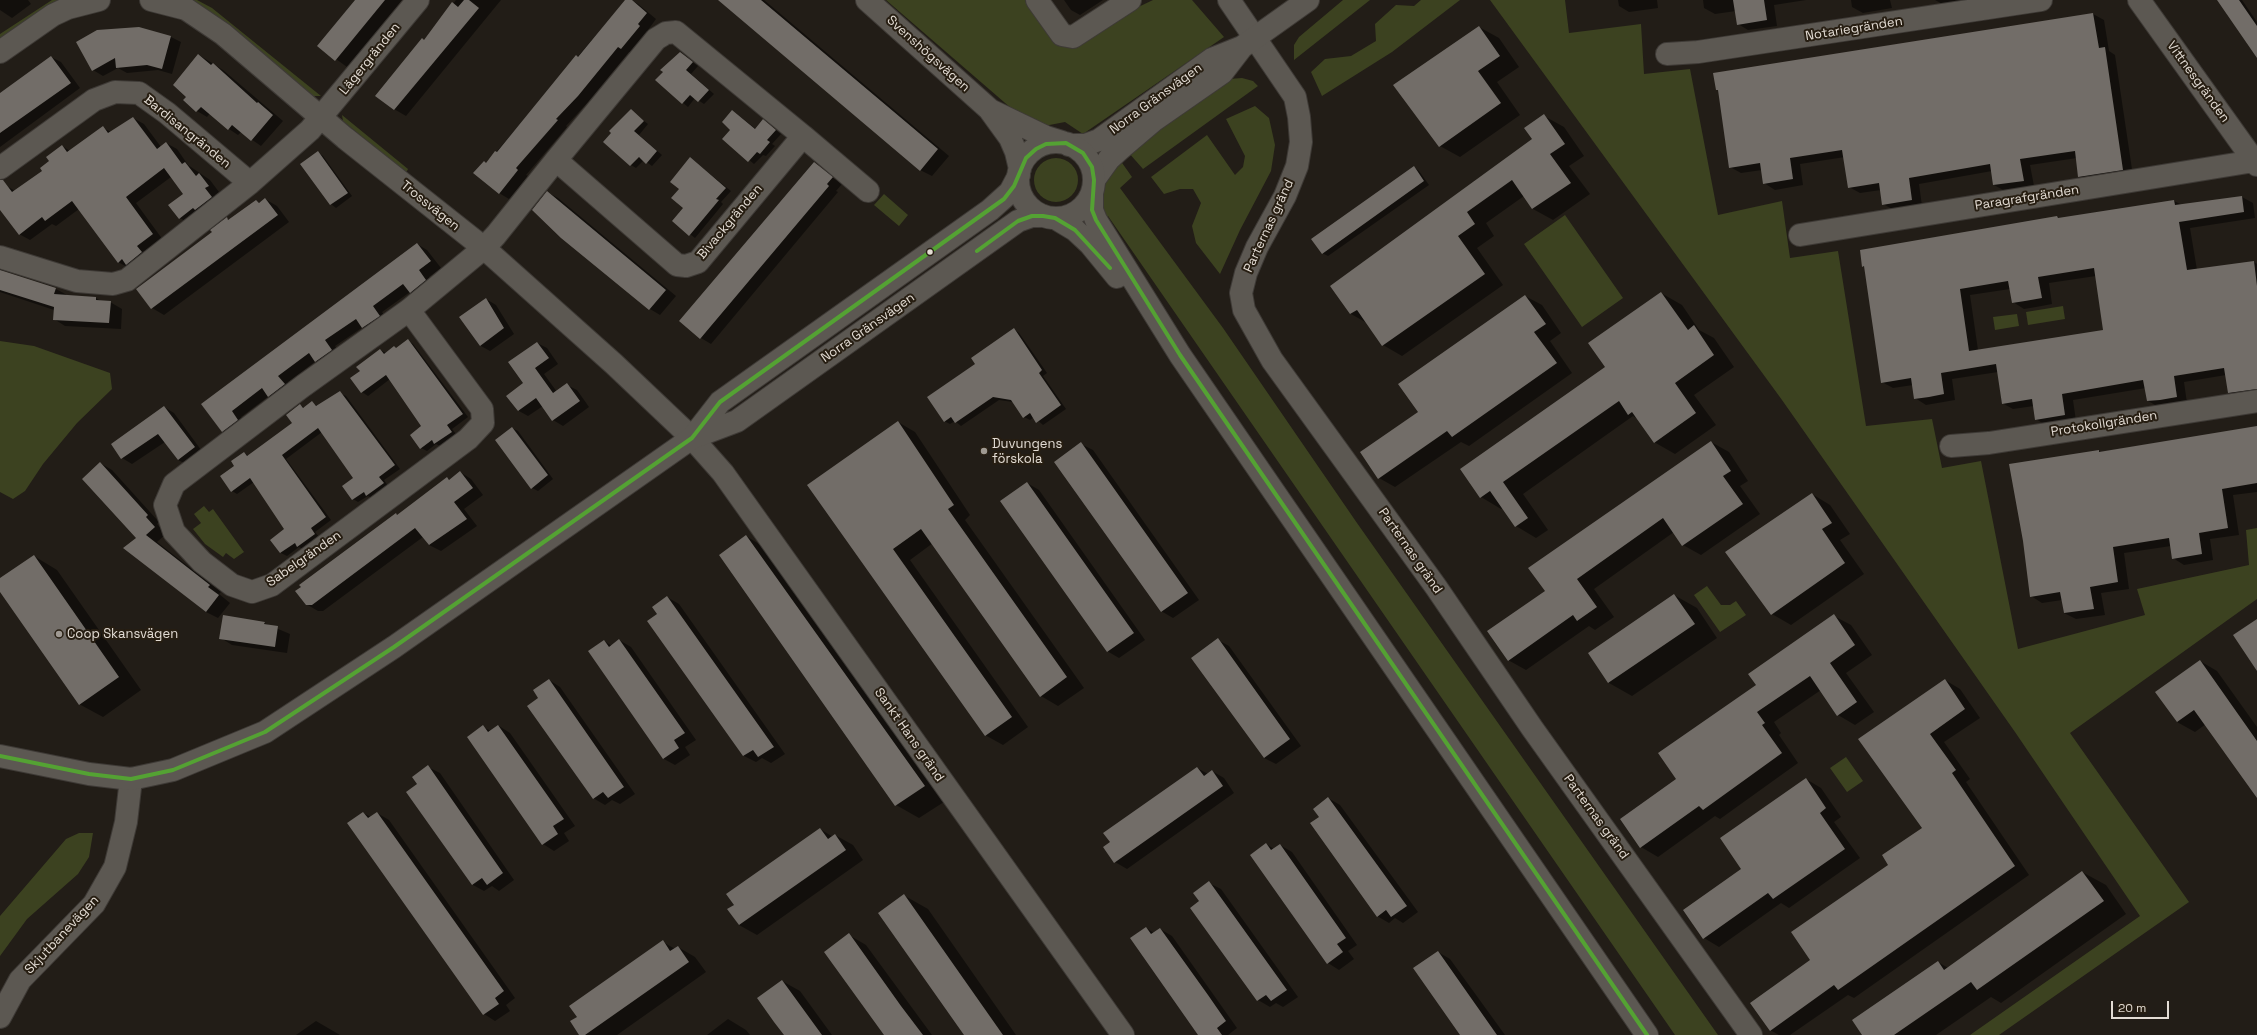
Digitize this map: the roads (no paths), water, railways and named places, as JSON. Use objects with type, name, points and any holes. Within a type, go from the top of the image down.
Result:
[{"type":"street","points":[[0,52],[53,15],[68,8],[99,0]]},
{"type":"street","name":"Trossvägen","points":[[151,0],[186,10],[207,22],[322,119],[484,248],[614,364],[692,438]]},
{"type":"street","name":"Lägergränden","points":[[322,119],[418,0]]},
{"type":"street","name":"Svenshögsvägen","points":[[867,0],[989,109],[1010,138],[1016,152],[1020,172],[1020,192],[1023,199],[1032,209],[1075,230],[1090,244],[1180,355]]},
{"type":"street","points":[[1037,0],[1062,35],[1073,37],[1130,0]]},
{"type":"street","name":"Parternas gränd","points":[[1229,0],[1248,42],[1295,97],[1299,117],[1301,142],[1297,166],[1292,178],[1256,247],[1246,273],[1241,293],[1244,310],[1272,360],[1436,587],[1532,728],[1751,1035]]},
{"type":"street","name":"Norra Gränsvägen","points":[[1067,144],[1085,145],[1099,140],[1212,59],[1248,42],[1308,0]]},
{"type":"street","name":"Notariegränden","points":[[1666,54],[1706,51],[2041,0]]},
{"type":"street","name":"Vittnesgränden","points":[[2139,0],[2256,163]]},
{"type":"street","points":[[484,248],[656,39],[666,33],[676,32],[868,191]]},
{"type":"street","name":"Norra Gränsvägen","points":[[1093,187],[1109,159],[1153,121],[1222,73],[1248,42]]},
{"type":"street","name":"Bardisangränden","points":[[0,168],[94,100],[115,92],[139,93],[167,113],[250,183]]},
{"type":"street","name":"Svenshögsvägen","points":[[989,109],[1046,137],[1067,144],[1087,158],[1092,167],[1092,210],[1096,220],[1180,355],[1647,1035]]},
{"type":"street","points":[[0,257],[77,281],[113,284],[127,280],[250,183],[322,119]]},
{"type":"street","name":"Bivackgränden","points":[[556,160],[677,265],[686,266],[698,262],[803,136]]},
{"type":"street","points":[[1020,172],[1026,158],[1036,149],[1046,144],[1067,144]]},
{"type":"street","name":"Paragrafgränden","points":[[1800,235],[2256,163]]},
{"type":"street","name":"Norra Gränsvägen","points":[[692,438],[720,402],[990,210],[1010,192],[1020,172]]},
{"type":"street","points":[[1049,217],[1063,218],[1077,212],[1087,203],[1093,187]]},
{"type":"street","name":"Norra Gränsvägen","points":[[0,756],[90,774],[131,779],[173,770],[265,732],[394,647],[692,438],[737,421],[1018,221],[1032,216],[1049,217]]},
{"type":"street","name":"Sabelgränden","points":[[409,310],[482,409],[483,423],[468,439],[272,585],[252,592],[232,585],[202,562],[174,532],[165,505],[174,484],[303,386],[409,310],[484,248]]},
{"type":"street","name":"Protokollgränden","points":[[1951,446],[1989,443],[2257,401]]},
{"type":"street","name":"Sankt Hans gränd","points":[[692,438],[723,473],[1123,1035]]},
{"type":"street","name":"Skjutbanevägen","points":[[0,1017],[20,980],[94,904],[115,867],[126,822],[131,779]]},
{"type":"place","name":"Duvungens förskola","points":[[984,451]]},
{"type":"place","name":"Coop Skansvägen","points":[[59,634]]}]
